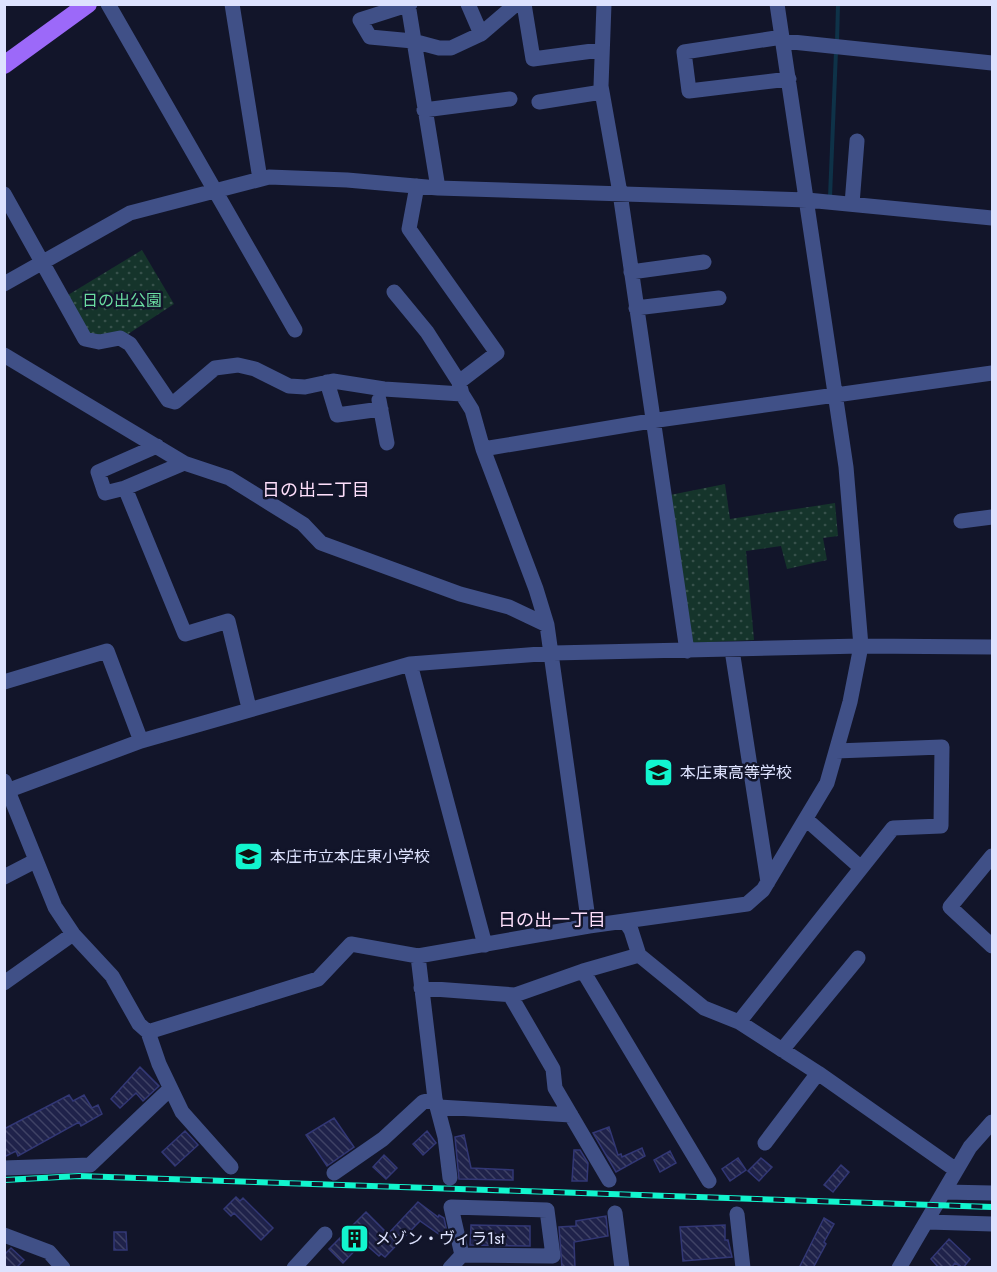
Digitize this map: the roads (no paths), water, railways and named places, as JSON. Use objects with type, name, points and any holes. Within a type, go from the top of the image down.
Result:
[{"type":"main road","points":[[4,65],[88,4]]},
{"type":"street","points":[[108,4],[295,330]]},
{"type":"street","points":[[231,4],[260,179]]},
{"type":"street","points":[[468,4],[481,34]]},
{"type":"street","points":[[438,188],[424,110],[413,40],[408,5],[360,20],[370,37],[413,40],[439,48],[451,48],[481,34],[516,4]]},
{"type":"street","points":[[524,4],[533,59],[600,50]]},
{"type":"street","points":[[604,4],[600,50],[602,92],[620,193],[651,421],[687,651]]},
{"type":"street","points":[[148,1032],[318,979],[351,944],[418,956],[589,926],[747,904],[768,882],[807,820],[827,783],[850,702],[861,646],[846,467],[777,4]]},
{"type":"street","points":[[789,79],[689,91],[684,52],[782,39],[993,63]]},
{"type":"street","points":[[539,102],[602,92]]},
{"type":"street","points":[[424,110],[510,99]]},
{"type":"street","points":[[852,204],[857,141]]},
{"type":"street","points":[[4,284],[129,213],[269,177],[347,180],[438,188],[807,200],[993,218]]},
{"type":"street","points":[[4,194],[85,339],[99,342],[120,338],[130,344],[168,400],[175,402],[215,368],[238,365],[255,369],[289,386],[305,387],[333,381],[376,388],[460,388],[497,353],[409,228],[417,186]]},
{"type":"street","points":[[631,272],[704,262]]},
{"type":"street","points":[[394,292],[427,332],[472,410],[483,450],[536,589],[553,653],[589,926]]},
{"type":"street","points":[[636,308],[719,298]]},
{"type":"street","points":[[4,355],[184,462],[228,478],[303,524],[321,543],[460,594],[509,607],[547,625]]},
{"type":"street","points":[[483,450],[651,421],[993,373]]},
{"type":"street","points":[[327,382],[337,415],[381,409]]},
{"type":"street","points":[[376,388],[387,443]]},
{"type":"street","points":[[157,446],[98,472],[105,494],[125,488],[184,462]]},
{"type":"street","points":[[125,488],[185,634],[228,621],[249,708]]},
{"type":"street","points":[[961,521],[993,517]]},
{"type":"street","points":[[231,1167],[182,1112],[170,1089],[148,1032],[139,1024],[112,976],[73,934],[55,907],[6,788],[141,741],[249,708],[410,664],[553,653],[861,646],[993,647]]},
{"type":"street","points":[[732,650],[768,882]]},
{"type":"street","points":[[4,682],[107,651],[141,741]]},
{"type":"street","points":[[410,664],[485,945]]},
{"type":"street","points":[[739,1022],[892,828],[941,826],[942,747],[836,751]]},
{"type":"street","points":[[807,820],[860,867]]},
{"type":"street","points":[[993,856],[950,907],[993,946]]},
{"type":"street","points":[[4,878],[35,861]]},
{"type":"street","points":[[625,921],[632,930],[639,955],[704,1008],[739,1022],[818,1073],[956,1170]]},
{"type":"street","points":[[4,983],[73,934]]},
{"type":"street","points":[[421,988],[510,995],[639,955]]},
{"type":"street","points":[[418,956],[437,1103],[450,1178]]},
{"type":"street","points":[[782,1050],[858,958]]},
{"type":"street","points":[[583,971],[709,1181]]},
{"type":"street","points":[[510,995],[553,1069],[555,1088],[609,1180]]},
{"type":"street","points":[[765,1143],[818,1073]]},
{"type":"street","points":[[4,1168],[90,1165],[170,1089]]},
{"type":"street","points":[[334,1173],[383,1139],[423,1102],[571,1115]]},
{"type":"street","points":[[900,1268],[970,1148],[993,1122]]},
{"type":"street","points":[[945,1192],[993,1193]]},
{"type":"street","points":[[450,1268],[462,1255],[553,1256],[547,1210],[451,1207],[462,1255]]},
{"type":"street","points":[[615,1213],[622,1268]]},
{"type":"street","points":[[737,1214],[743,1268]]},
{"type":"street","points":[[928,1222],[993,1224]]},
{"type":"street","points":[[294,1268],[325,1234]]},
{"type":"street","points":[[4,1235],[49,1252],[63,1268]]},
{"type":"waterway","points":[[837,43],[838,4]]},
{"type":"waterway","points":[[830,197],[836,51]]},
{"type":"railway","points":[[4,1180],[79,1176],[992,1207]]},
{"type":"place","name":"本庄東高等学校","points":[[659,772]]},
{"type":"place","name":"本庄市立本庄東小学校","points":[[249,856]]},
{"type":"place","name":"メゾン・ヴィラ1st","points":[[354,1238]]},
{"type":"district","name":"日の出二丁目","points":[[316,490]]},
{"type":"district","name":"日の出一丁目","points":[[552,920]]},
{"type":"park label","name":"日の出公園","points":[[122,300]]}]
